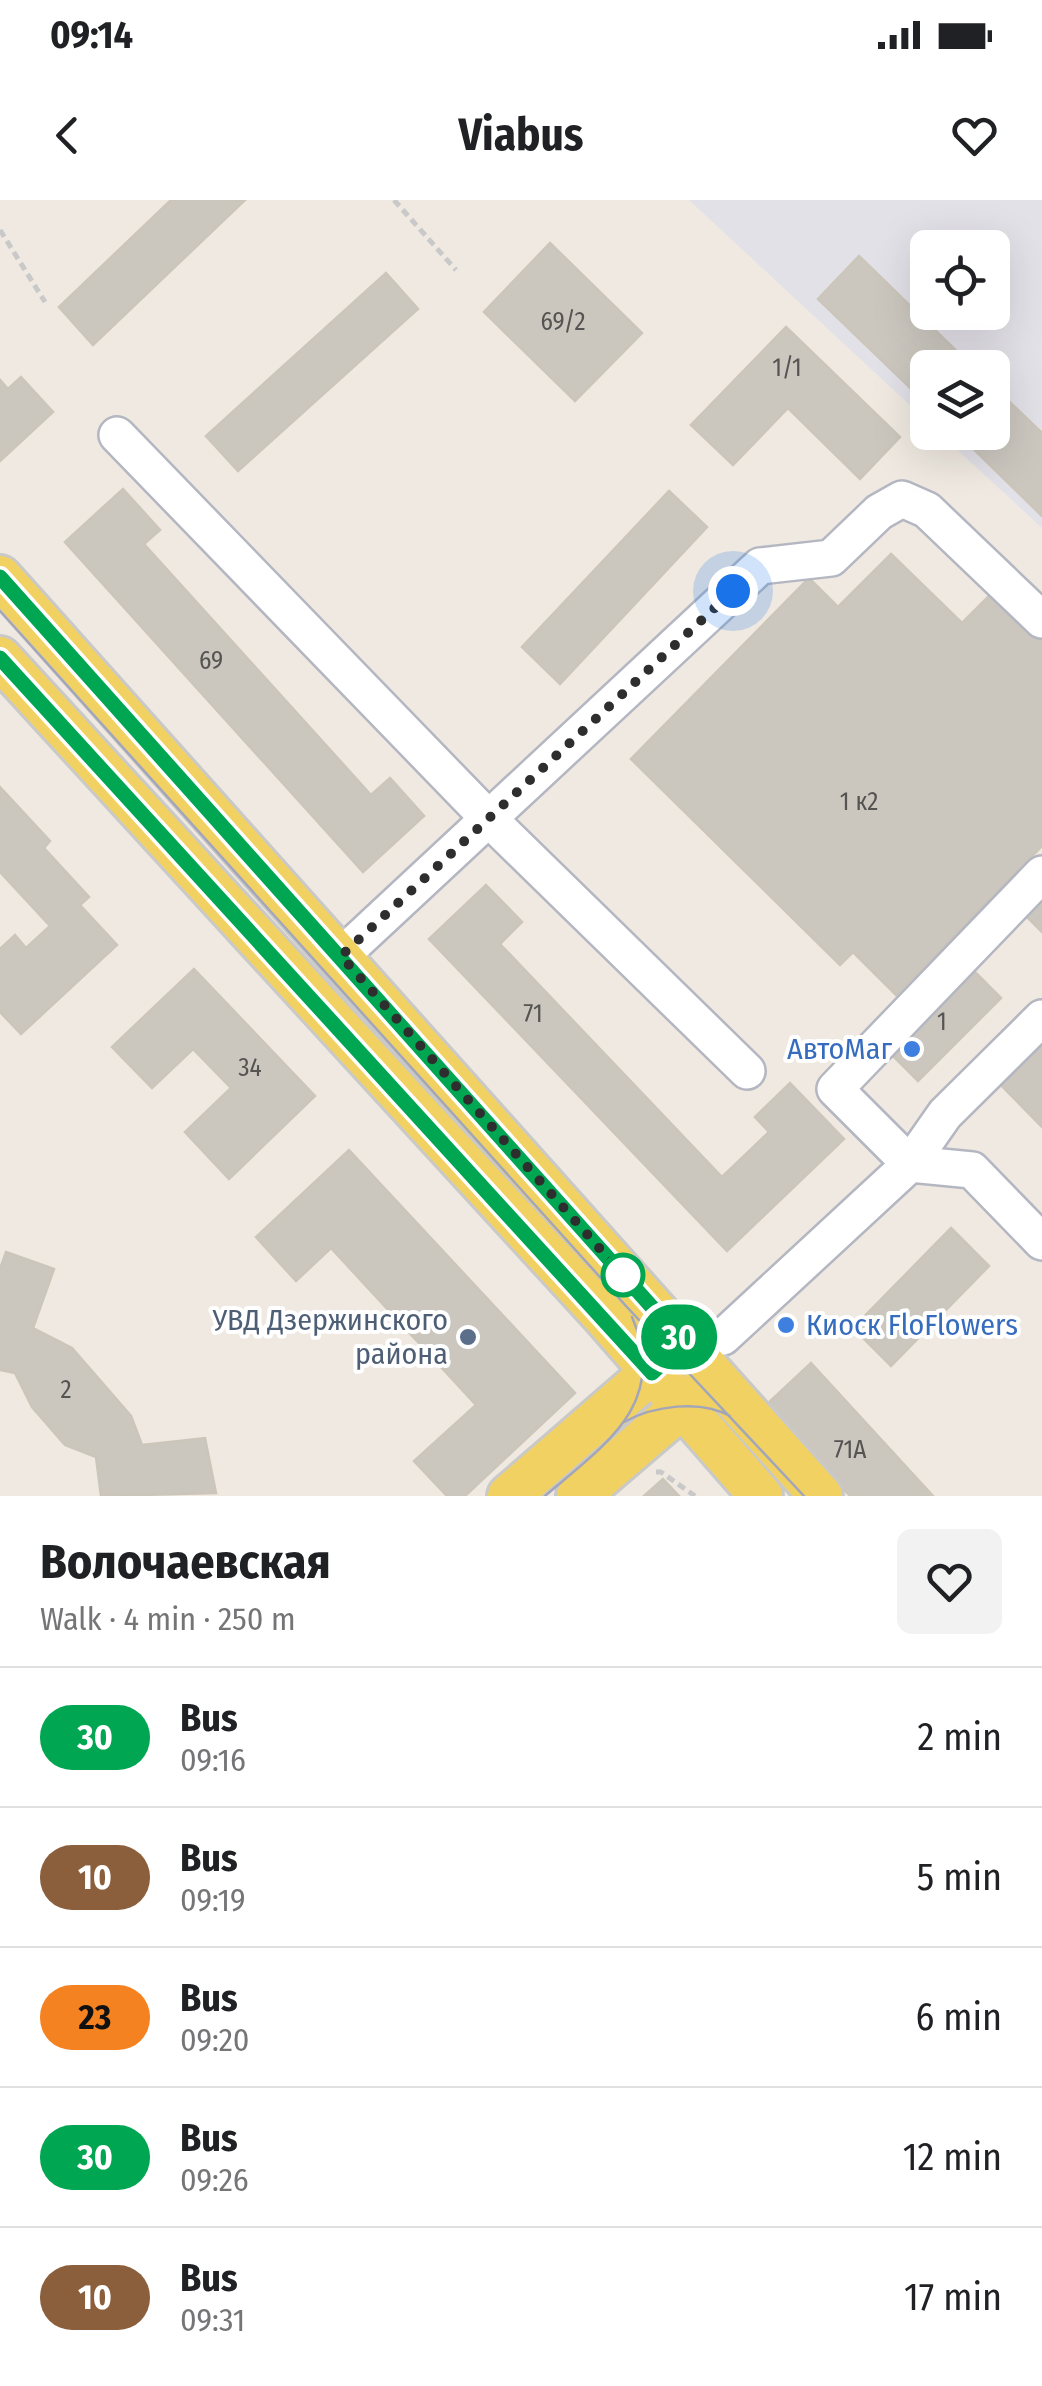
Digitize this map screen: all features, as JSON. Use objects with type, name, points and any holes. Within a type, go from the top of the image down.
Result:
[{"type":"main road","points":[[0,577],[341,956],[708,1352],[821,1496]]},
{"type":"main road","points":[[0,658],[761,1496]]},
{"type":"main road","points":[[510,1496],[652,1373],[708,1352]]},
{"type":"main road","points":[[578,1496],[637,1462],[682,1407],[708,1352]]},
{"type":"street","points":[[117,435],[490,820],[747,1071]]},
{"type":"street","points":[[341,956],[760,566],[831,558],[880,512],[902,499],[928,510],[1042,620]]},
{"type":"street","points":[[1042,874],[834,1089],[910,1164],[972,1170],[1042,1242]]},
{"type":"street","points":[[708,1352],[910,1164],[945,1114],[1042,1018]]},
{"type":"path","points":[[394,200],[456,270]]},
{"type":"path","points":[[0,230],[45,302]]},
{"type":"path","points":[[637,1462],[661,1472],[695,1496]]},
{"type":"shaded area","points":[[689,200],[1042,200],[1042,528],[957,450],[1010,450],[1010,350],[910,350],[910,405]]},
{"type":"building","points":[[171,200],[245,200],[93,345],[59,307]]},
{"type":"building","points":[[550,243],[642,333],[575,401],[484,312]]},
{"type":"building","points":[[859,256],[910,306],[910,330],[935,330],[956,350],[910,350],[910,388],[818,299]]},
{"type":"building","points":[[386,273],[418,309],[238,471],[206,436]]},
{"type":"building","points":[[786,327],[900,437],[860,479],[788,408],[733,465],[691,425]]},
{"type":"building","points":[[21,377],[53,412],[0,461],[0,380],[8,389]]},
{"type":"building","points":[[1010,402],[1042,433],[1042,516],[974,450],[1010,450]]},
{"type":"building","points":[[123,489],[160,530],[144,544],[371,795],[390,778],[424,816],[363,872],[65,542]]},
{"type":"building","points":[[669,491],[707,527],[560,684],[522,647]]},
{"type":"building","points":[[891,554],[962,623],[994,591],[1042,638],[1042,846],[896,995],[853,952],[840,965],[631,759],[809,578],[838,607]]},
{"type":"building","points":[[0,787],[50,841],[44,848],[89,897],[80,905],[117,945],[21,1034],[0,1012],[0,949],[15,935],[26,948],[50,926],[0,872]]},
{"type":"building","points":[[486,885],[522,922],[500,944],[722,1177],[769,1132],[755,1117],[790,1083],[844,1139],[727,1251],[429,939]]},
{"type":"building","points":[[1042,893],[1042,932],[1023,913]]},
{"type":"building","points":[[967,964],[1001,998],[918,1081],[884,1047]]},
{"type":"building","points":[[194,969],[315,1096],[229,1179],[185,1132],[231,1088],[193,1049],[152,1088],[112,1047]]},
{"type":"building","points":[[1042,1040],[1042,1127],[992,1076]]},
{"type":"building","name":"УВД Дзержинского района","points":[[349,1150],[575,1393],[465,1496],[447,1496],[414,1461],[476,1405],[331,1248],[296,1281],[256,1237]]},
{"type":"building","points":[[951,1228],[989,1266],[891,1366],[853,1328]]},
{"type":"building","points":[[6,1252],[54,1269],[33,1328],[72,1348],[131,1416],[142,1445],[205,1438],[216,1493],[101,1496],[96,1457],[65,1445],[32,1407],[15,1373],[0,1370],[0,1269]]},
{"type":"building","points":[[811,1363],[933,1496],[850,1496],[766,1405]]},
{"type":"building","points":[[663,1479],[679,1496],[644,1496]]},
{"type":"tram line","points":[[0,611],[626,1306],[804,1496]]},
{"type":"tram line","points":[[545,1496],[608,1440],[636,1399],[643,1375],[642,1348],[632,1317]]},
{"type":"tram line","points":[[624,1422],[649,1412],[691,1406],[730,1416]]},
{"type":"bus line","name":"30","points":[[0,577],[684,1343],[652,1373],[0,658]]},
{"type":"place","name":"АвтоМаг","points":[[912,1049]]},
{"type":"place","name":"Киоск FloFlowers","points":[[786,1325]]},
{"type":"place","name":"УВД Дзержинского района","points":[[468,1337]]},
{"type":"route","points":[[623,1275],[341,956],[733,591]]}]
